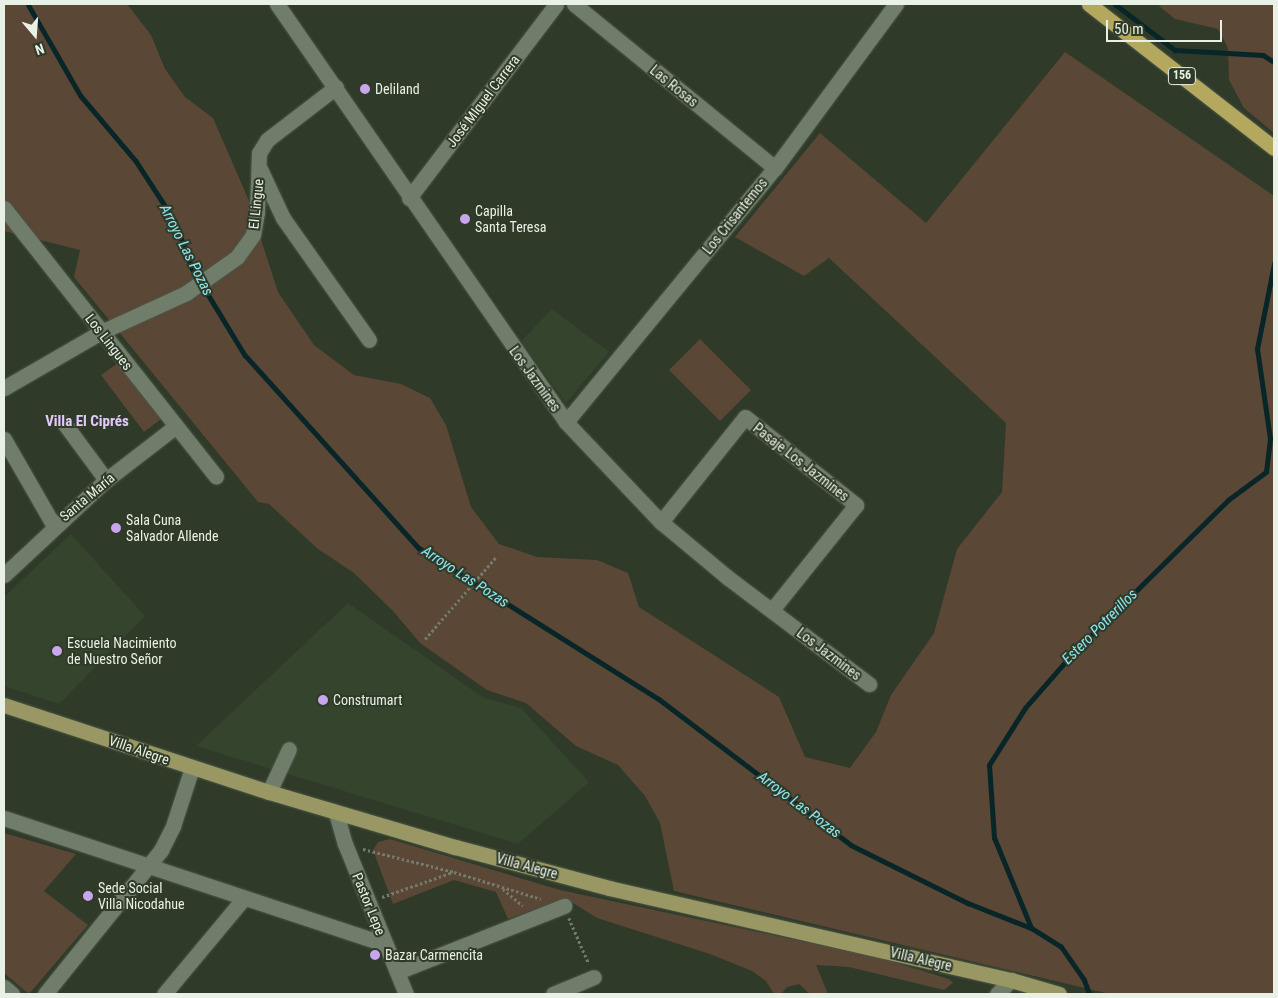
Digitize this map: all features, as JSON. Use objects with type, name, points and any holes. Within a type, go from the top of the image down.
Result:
[{"type":"highway","name":"156","points":[[1089,4],[1274,148]]},
{"type":"main road","name":"Villa Alegre","points":[[4,705],[192,768],[336,813],[609,888],[1011,980],[1059,994]]},
{"type":"street","name":"Los Jazmines","points":[[277,4],[336,87],[409,198],[566,422],[662,522],[772,610],[869,684]]},
{"type":"street","name":"José MIguel Carrera","points":[[409,198],[556,4]]},
{"type":"street","name":"Las Rosas","points":[[574,4],[775,168]]},
{"type":"street","name":"Los Crisantemos","points":[[566,422],[775,168],[896,4]]},
{"type":"street","name":"El Lingue","points":[[4,388],[102,332],[186,293],[237,257],[253,235],[259,153],[267,140],[336,87]]},
{"type":"street","points":[[259,168],[283,218],[369,340]]},
{"type":"street","name":"Los Lingues","points":[[4,208],[216,476]]},
{"type":"street","name":"Pasaje Los Jazmines","points":[[662,522],[745,418],[856,505],[772,610]]},
{"type":"street","points":[[64,423],[106,480]]},
{"type":"street","name":"Santa María","points":[[4,574],[106,480],[176,426]]},
{"type":"street","points":[[4,439],[54,526]]},
{"type":"street","points":[[269,792],[289,749]]},
{"type":"street","points":[[45,994],[146,866],[161,850],[173,826],[192,768]]},
{"type":"street","name":"Pastor Lepe","points":[[336,813],[345,844],[406,994]]},
{"type":"street","points":[[4,818],[385,944]]},
{"type":"street","points":[[164,994],[244,898]]},
{"type":"street","points":[[397,972],[564,906]]},
{"type":"street","points":[[554,994],[594,977]]},
{"type":"street","points":[[997,994],[1011,980]]},
{"type":"street","points":[[4,987],[12,994]]},
{"type":"path","points":[[425,639],[496,557]]},
{"type":"path","points":[[345,844],[454,872],[564,906],[594,977]]},
{"type":"path","points":[[368,902],[454,872]]},
{"type":"path","points":[[500,887],[536,917]]},
{"type":"shaded area","points":[[4,4],[127,4],[151,35],[165,69],[185,97],[213,118],[247,196],[278,292],[314,345],[354,375],[401,384],[430,398],[446,425],[471,507],[499,544],[537,557],[597,560],[628,573],[639,607],[779,697],[805,757],[850,768],[876,732],[891,695],[934,633],[957,549],[1002,492],[1006,423],[829,258],[804,276],[735,237],[820,133],[926,223],[1065,52],[1274,196],[1274,994],[1110,994],[674,891],[660,823],[645,796],[618,765],[576,746],[526,703],[487,690],[420,643],[393,611],[354,573],[318,549],[269,504],[258,502],[74,277],[80,250],[4,231]]},
{"type":"shaded area","points":[[1161,4],[1274,4],[1274,133],[1244,108],[1229,80],[1228,48],[1218,29],[1175,19],[1159,6]]},
{"type":"shaded area","points":[[552,309],[609,352],[566,403],[521,341]]},
{"type":"shaded area","points":[[700,339],[751,390],[720,421],[669,370]]},
{"type":"shaded area","points":[[118,363],[161,419],[144,432],[101,375]]},
{"type":"shaded area","name":"Escuela Nacimiento de Nuestro Señor","points":[[71,534],[145,616],[59,704],[4,686],[4,597]]},
{"type":"shaded area","points":[[348,603],[484,698],[521,708],[589,782],[518,844],[196,746]]},
{"type":"shaded area","points":[[4,833],[76,854],[44,891],[88,925],[29,994],[4,973]]},
{"type":"shaded area","points":[[390,839],[560,890],[881,958],[949,979],[953,983],[944,990],[849,967],[816,965],[828,994],[810,994],[799,984],[787,987],[781,994],[774,994],[766,981],[752,971],[710,954],[597,918],[565,898],[508,919],[496,892],[454,880],[393,904],[373,850],[378,842]]},
{"type":"waterway","name":"Arroyo Las Pozas","points":[[28,4],[81,96],[136,161],[175,221],[192,268],[245,355],[419,548],[659,699],[851,845],[968,903],[1031,928]]},
{"type":"waterway","points":[[1115,4],[1175,50],[1263,55],[1274,62]]},
{"type":"waterway","name":"Estero Potrerillos","points":[[1089,994],[1084,980],[1061,947],[1031,928],[994,838],[989,765],[1025,708],[1074,652],[1228,500],[1266,472],[1270,439],[1257,349],[1274,264]]},
{"type":"place","name":"Deliland","points":[[365,89]]},
{"type":"place","name":"Capilla Santa Teresa","points":[[465,219]]},
{"type":"place","name":"Sala Cuna Salvador Allende","points":[[116,528]]},
{"type":"place","name":"Escuela Nacimiento de Nuestro Señor","points":[[57,651]]},
{"type":"place","name":"Construmart","points":[[323,700]]},
{"type":"place","name":"Sede Social Villa Nicodahue","points":[[88,896]]},
{"type":"place","name":"Bazar Carmencita","points":[[375,955]]},
{"type":"district","name":"Villa El Ciprés","points":[[87,422]]}]
